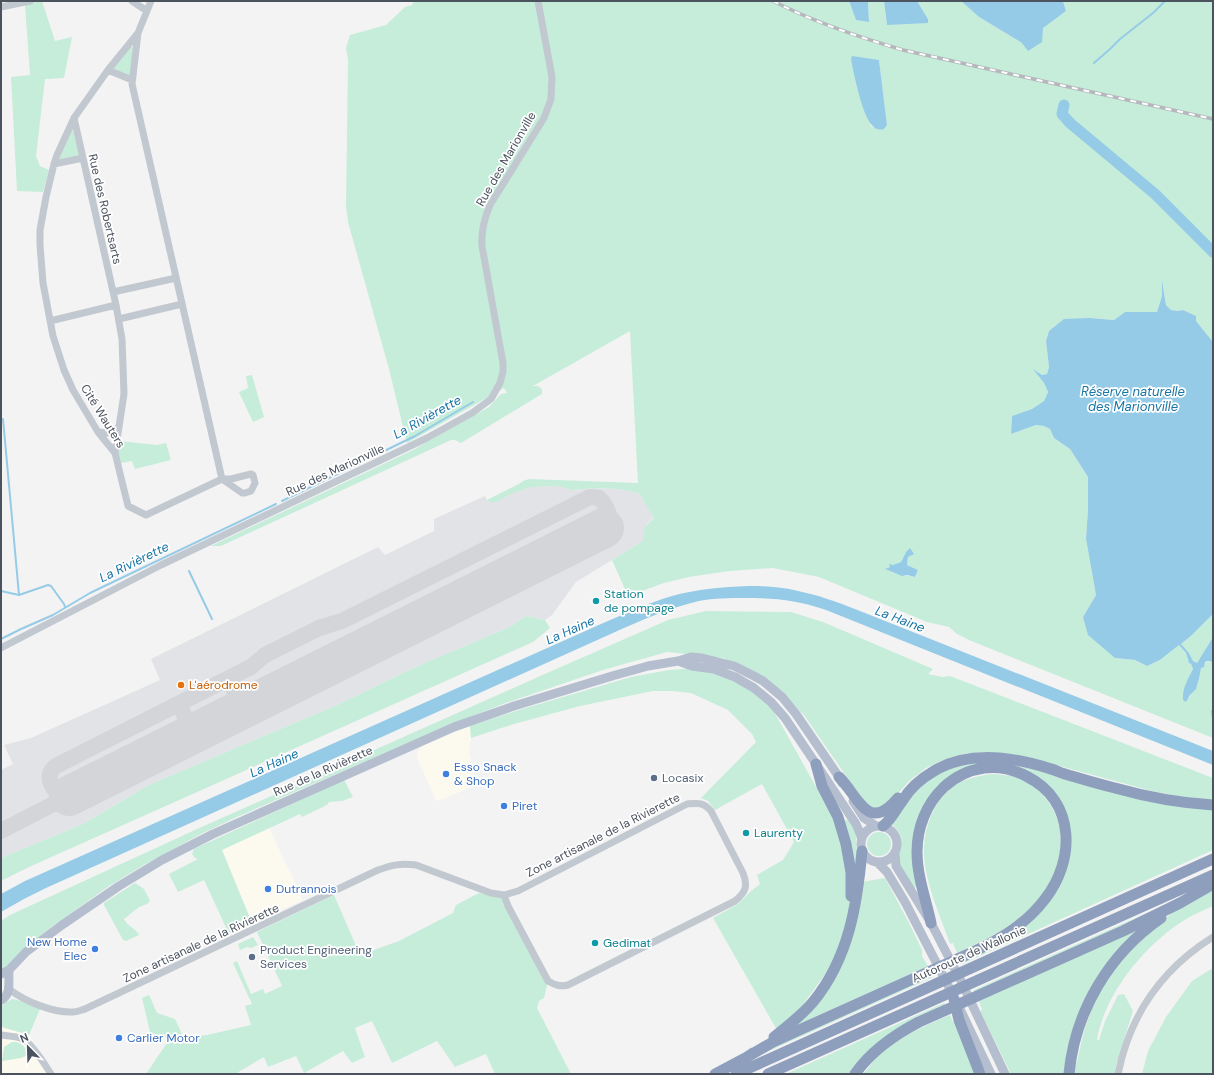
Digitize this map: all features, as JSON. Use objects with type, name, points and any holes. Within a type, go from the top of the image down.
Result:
[{"type":"highway","points":[[839,777],[863,807],[874,813],[886,810],[899,796],[934,771],[955,762],[977,758],[999,758],[1031,763],[1088,781],[1159,799],[1213,805]]},
{"type":"highway","points":[[816,764],[822,786],[833,805],[842,830],[849,858],[851,893],[846,942]]},
{"type":"highway","points":[[715,1074],[792,1033],[981,948],[1001,937],[1026,919],[1045,899],[1055,885],[1063,867],[1067,838],[1062,816],[1057,804],[1042,786],[1033,779],[1014,771],[1000,768],[988,768],[968,772],[945,786],[936,796],[923,818],[919,832],[917,852],[920,877],[932,923]]},
{"type":"highway","points":[[879,826],[892,818],[903,798],[917,784]]},
{"type":"highway","points":[[747,1057],[788,1026],[812,1003],[829,978],[846,942],[855,911],[862,851]]},
{"type":"highway","name":"Autoroute de Wallonie","points":[[736,1074],[1213,858]]},
{"type":"highway","points":[[768,1074],[1213,875]]},
{"type":"highway","points":[[855,1074],[863,1063],[877,1050],[914,1024],[1116,934],[1180,903],[1213,884]]},
{"type":"highway","points":[[1069,1074],[1072,1051],[1078,1029],[1100,981],[1115,961],[1134,940],[1180,903]]},
{"type":"highway","points":[[952,993],[980,1074]]},
{"type":"main road","name":"Rue de la Rivièrette","points":[[6,993],[4,973],[26,952],[98,900],[147,869],[213,834],[408,747],[475,719],[630,671],[666,662],[691,658],[713,660],[739,668],[763,681],[782,697],[796,714],[839,777],[864,818],[879,826]]},
{"type":"main road","points":[[678,661],[692,666],[724,672],[740,679],[754,688],[777,708],[856,824],[862,838]]},
{"type":"main road","points":[[952,993],[932,952],[885,869],[877,862],[866,857],[862,851],[860,845],[862,838],[868,829],[879,826],[891,830],[896,837],[896,866],[932,923],[1005,1074]]},
{"type":"main road","points":[[877,862],[887,860],[895,853]]},
{"type":"main road","points":[[962,1019],[991,1074]]},
{"type":"street","points":[[1,6],[30,1]]},
{"type":"street","points":[[132,1],[147,11]]},
{"type":"street","name":"Cité Wauters","points":[[138,33],[108,70],[74,118],[56,156],[40,230],[40,245],[43,283],[53,336],[67,376],[73,390],[98,432],[115,453],[128,506],[146,515],[222,479],[132,84],[138,33],[151,1]]},
{"type":"street","name":"Rue des Marionville","points":[[1,648],[161,565],[414,445],[472,413],[491,399],[500,383],[503,372],[503,363],[482,246],[482,230],[490,206],[544,118],[551,99],[551,71],[538,1]]},
{"type":"street","points":[[108,70],[132,80]]},
{"type":"street","name":"Rue des Robertsarts","points":[[74,118],[116,305],[122,339],[124,394],[115,453]]},
{"type":"street","points":[[54,164],[83,158]]},
{"type":"street","points":[[113,292],[176,278]]},
{"type":"street","points":[[119,319],[182,304]]},
{"type":"street","points":[[50,320],[116,305]]},
{"type":"street","points":[[98,432],[109,433],[120,427]]},
{"type":"street","name":"Zone artisanale de la Rivierette","points":[[6,993],[60,1011],[74,1012],[85,1009],[378,870],[392,865],[404,863],[416,865],[491,893],[504,894],[518,891],[687,804],[698,803],[706,806],[711,811],[743,873],[746,886],[743,893],[735,900],[562,987],[554,985],[548,981],[508,906],[504,894]]},
{"type":"street","points":[[1118,1074],[1130,1032],[1137,1016],[1148,999],[1169,971],[1194,949],[1213,937]]},
{"type":"street","points":[[1,1035],[24,1039],[52,1074]]},
{"type":"shaded area","points":[[559,486],[571,490],[594,488],[619,489],[639,493],[654,517],[647,524],[643,541],[576,582],[552,615],[545,620],[526,616],[510,627],[420,665],[335,706],[151,784],[83,824],[1,858],[1,770],[13,764],[4,745],[31,738],[160,680],[151,659],[378,547],[385,555],[434,531],[434,519],[485,496],[490,502],[531,487]]},
{"type":"shaded area","points":[[470,726],[471,738],[469,752],[476,785],[438,801],[434,796],[417,758],[418,751],[422,746]]},
{"type":"shaded area","points":[[269,828],[303,900],[252,923],[222,850]]},
{"type":"shaded area","points":[[1,1027],[29,1035],[54,1074],[1,1074]]},
{"type":"green space","points":[[42,1],[55,41],[72,37],[64,78],[45,79],[36,156],[40,166],[49,170],[43,192],[17,191],[11,77],[30,75],[25,5]]},
{"type":"green space","points":[[414,1],[849,1],[856,20],[869,22],[868,1],[884,1],[887,25],[928,19],[917,1],[961,1],[979,17],[1022,43],[1042,42],[1042,28],[1066,11],[1063,1],[1213,1],[1213,342],[1196,321],[1195,316],[1183,310],[1171,310],[1166,305],[1163,284],[1162,296],[1157,312],[1125,312],[1114,320],[1090,318],[1049,331],[1046,341],[1049,367],[1047,374],[1042,375],[1034,370],[1044,383],[1048,392],[1044,401],[1032,409],[1012,416],[1011,434],[1036,425],[1044,426],[1050,429],[1054,438],[1070,449],[1088,477],[1086,539],[1096,595],[1083,617],[1115,658],[1135,660],[1147,666],[1160,660],[1179,645],[1186,653],[1189,663],[1193,669],[1185,685],[1189,699],[1198,684],[1200,670],[1204,664],[1213,662],[1213,738],[969,640],[957,634],[949,627],[927,622],[819,577],[773,568],[729,571],[689,577],[664,583],[628,596],[612,560],[643,541],[643,533],[645,528],[654,518],[639,493],[619,489],[594,488],[571,490],[559,486],[531,487],[513,493],[496,502],[490,502],[487,500],[529,479],[638,483],[630,331],[533,386],[538,386],[542,389],[542,394],[461,443],[451,440],[221,546],[211,546],[413,450],[489,407],[501,394],[507,393],[504,388],[407,443],[389,369],[348,222],[346,206],[348,60],[346,48],[350,35],[386,25],[405,7],[412,5]],"holes":[[[851,60],[879,60],[887,125],[884,129],[871,126],[865,112]],[[906,552],[911,555],[908,557],[907,565],[918,570],[915,577],[896,574],[886,569],[901,562]]]},
{"type":"green space","points":[[130,47],[133,47],[130,77],[113,68]]},
{"type":"green space","points":[[73,130],[79,154],[78,156],[60,160],[59,158],[70,131]]},
{"type":"green space","points":[[252,375],[264,417],[253,422],[239,392],[248,388],[246,376]]},
{"type":"green space","points":[[119,441],[157,445],[166,443],[171,460],[135,469],[132,461],[121,463],[117,452]]},
{"type":"green space","points":[[706,611],[791,612],[823,622],[933,669],[928,674],[942,677],[950,676],[1213,778],[1213,800],[1152,791],[1034,759],[986,752],[963,754],[943,760],[926,768],[909,781],[888,805],[875,809],[864,802],[804,715],[769,680],[723,658],[667,652],[603,670],[503,704],[449,725],[201,834],[109,886],[50,928],[8,966],[1,969],[1,921],[10,915],[195,830],[668,620]]},
{"type":"green space","points":[[1213,614],[1213,637],[1197,663],[1193,661],[1189,653],[1181,644]]},
{"type":"green space","points":[[526,616],[545,620],[550,628],[533,642],[29,867],[1,881],[1,858],[83,824],[151,784],[335,706],[420,665],[510,627]]},
{"type":"green space","points":[[695,668],[729,677],[763,699],[773,710],[824,801],[844,821],[848,819],[855,831],[857,836],[856,883],[885,878],[909,923],[922,950],[922,956],[928,966],[797,1025],[828,970],[802,1006],[777,1030],[713,918],[738,904],[760,884],[757,875],[783,860],[794,842],[762,784],[715,810],[708,801],[701,798],[756,742],[752,734],[728,710],[691,693],[653,691],[580,706],[514,724],[471,738],[470,726],[519,710],[631,677],[669,670]]},
{"type":"green space","points":[[977,762],[1006,763],[1213,809],[1213,850],[962,964],[960,960],[990,947],[1055,890],[1067,822],[1030,775],[972,768],[924,809],[918,885],[914,889],[902,873],[899,861],[901,846],[900,836],[892,824],[911,796],[930,778],[949,768]]},
{"type":"green space","points":[[993,774],[1020,778],[1038,791],[1050,804],[1057,819],[1060,835],[1060,852],[1056,869],[1049,885],[1029,909],[1000,931],[957,953],[953,943],[950,944],[932,895],[927,875],[924,853],[927,828],[936,805],[953,787],[970,778]]},
{"type":"green space","points":[[344,780],[353,797],[342,801],[329,802],[327,805],[302,817],[300,814],[222,850],[252,923],[229,934],[204,880],[178,892],[169,874],[198,859],[192,854],[194,849]]},
{"type":"green space","points":[[879,832],[888,835],[891,844],[888,853],[879,856],[870,853],[867,844],[870,835]]},
{"type":"green space","points":[[135,883],[144,889],[150,901],[139,907],[124,919],[139,935],[126,941],[123,940],[104,903]]},
{"type":"green space","points":[[1213,889],[1213,906],[1188,918],[1158,940],[1143,954],[1118,987],[1109,1004],[1097,1040],[1099,1040],[1105,1021],[1118,995],[1124,994],[1133,1011],[1116,1065],[1115,1074],[1074,1074],[1084,1031],[1092,1008],[1101,990],[1123,957],[1158,924],[1176,910]]},
{"type":"green space","points":[[479,893],[505,897],[548,981],[544,998],[539,1001],[537,1008],[571,1074],[495,1074],[486,1054],[455,1067],[437,1041],[392,1063],[372,1021],[355,1028],[365,1057],[352,1063],[343,1051],[304,1073],[296,1056],[268,1067],[264,1057],[235,1074],[146,1074],[171,1037],[152,1040],[142,998],[149,995],[157,1013],[175,1019],[184,1037],[207,1035],[251,1025],[245,1006],[252,1004],[233,963],[237,961],[251,994],[263,989],[265,994],[282,986],[257,932],[334,895],[360,955],[399,941],[453,913],[456,905]]},
{"type":"green space","points":[[1176,900],[1173,903],[975,993],[974,990]]},
{"type":"green space","points":[[1139,929],[1108,964],[1066,1074],[1011,1074],[980,1011],[982,1010],[979,1001]]},
{"type":"green space","points":[[253,937],[258,945],[240,950],[238,944]]},
{"type":"green space","points":[[1213,968],[1213,1074],[1142,1074],[1148,1051],[1166,1017],[1192,981]]},
{"type":"green space","points":[[931,974],[933,977],[762,1054],[774,1045]]},
{"type":"green space","points":[[12,999],[40,1009],[29,1035],[2,1027],[1,1007],[4,1003]]},
{"type":"green space","points":[[944,1003],[946,1006],[851,1074],[786,1074]]},
{"type":"green space","points":[[950,1015],[953,1022],[956,1021],[975,1074],[863,1074],[877,1057],[902,1038]]},
{"type":"green space","points":[[12,1042],[20,1044],[30,1054],[21,1058],[2,1061],[4,1047]]},
{"type":"water","points":[[849,1],[868,1],[869,22],[856,20]]},
{"type":"water","points":[[884,1],[917,1],[928,19],[928,23],[887,25]]},
{"type":"water","points":[[961,1],[1063,1],[1066,11],[1043,28],[1042,42],[1028,51],[1022,43],[979,17]]},
{"type":"water","points":[[852,56],[879,60],[887,125],[884,129],[878,129],[869,122],[859,96],[851,60]]},
{"type":"water","name":"Réserve naturelle des Marionville","points":[[1162,280],[1166,305],[1171,310],[1183,310],[1196,316],[1196,321],[1213,342],[1213,614],[1181,644],[1189,653],[1193,661],[1197,663],[1213,637],[1213,662],[1205,662],[1204,667],[1201,668],[1196,689],[1186,702],[1183,700],[1183,692],[1193,669],[1189,663],[1186,653],[1179,645],[1160,660],[1147,666],[1135,660],[1115,658],[1088,635],[1083,617],[1096,595],[1086,539],[1088,477],[1070,449],[1054,438],[1050,429],[1044,426],[1036,425],[1011,434],[1012,416],[1032,409],[1044,401],[1048,392],[1044,383],[1033,369],[1042,375],[1047,374],[1049,367],[1046,341],[1049,331],[1064,319],[1090,318],[1114,320],[1125,312],[1157,312],[1162,296]]},
{"type":"water","points":[[910,548],[914,554],[908,557],[907,565],[918,570],[915,577],[907,575],[902,576],[885,569],[890,567],[889,564],[893,565],[901,562],[906,552]]},
{"type":"water","points":[[748,586],[773,587],[792,590],[848,606],[1213,751],[1213,765],[826,610],[805,604],[776,599],[710,599],[689,603],[670,609],[624,628],[46,888],[1,912],[1,894],[25,881],[618,616],[672,596],[710,589]]},
{"type":"waterway","points":[[1094,63],[1165,1]]},
{"type":"waterway","points":[[1064,105],[1062,114],[1070,123],[1155,194],[1213,252]]},
{"type":"waterway","name":"La Rivièrette","points":[[282,501],[415,436],[473,402]]},
{"type":"waterway","points":[[3,419],[19,595]]},
{"type":"waterway","name":"La Rivièrette","points":[[1,639],[53,615],[90,593],[276,504]]},
{"type":"waterway","points":[[189,571],[212,619]]},
{"type":"waterway","points":[[1,591],[19,595],[48,585],[51,586],[65,607]]},
{"type":"waterway","points":[[1212,711],[1213,719]]},
{"type":"taxiway","points":[[69,796],[59,795],[53,787],[50,780],[52,769],[251,667],[265,655],[319,628],[342,621],[590,497],[599,498],[607,509],[609,516],[607,524],[604,528]]},
{"type":"taxiway","points":[[228,679],[244,709]]},
{"type":"taxiway","points":[[179,704],[193,734]]},
{"type":"taxiway","points":[[1,831],[69,796]]},
{"type":"runway","points":[[69,796],[604,528]]},
{"type":"railway","points":[[773,1],[804,16],[869,40],[903,50],[1213,119]]},
{"type":"place","name":"Station de pompage","points":[[596,601]]},
{"type":"place","name":"L'aérodrome","points":[[181,685]]},
{"type":"place","name":"Esso Snack & Shop","points":[[446,774]]},
{"type":"place","name":"Locasix","points":[[654,778]]},
{"type":"place","name":"Piret","points":[[504,806]]},
{"type":"place","name":"Laurenty","points":[[746,833]]},
{"type":"place","name":"Dutrannois","points":[[268,889]]},
{"type":"place","name":"Gedimat","points":[[595,943]]},
{"type":"place","name":"New Home Elec","points":[[95,949]]},
{"type":"place","name":"Product Engineering Services","points":[[252,957]]},
{"type":"place","name":"Carlier Motor","points":[[119,1038]]},
{"type":"water label","name":"La Haine","points":[[900,619]]},
{"type":"water label","name":"La Haine","points":[[570,630]]},
{"type":"water label","name":"La Haine","points":[[274,763]]}]
